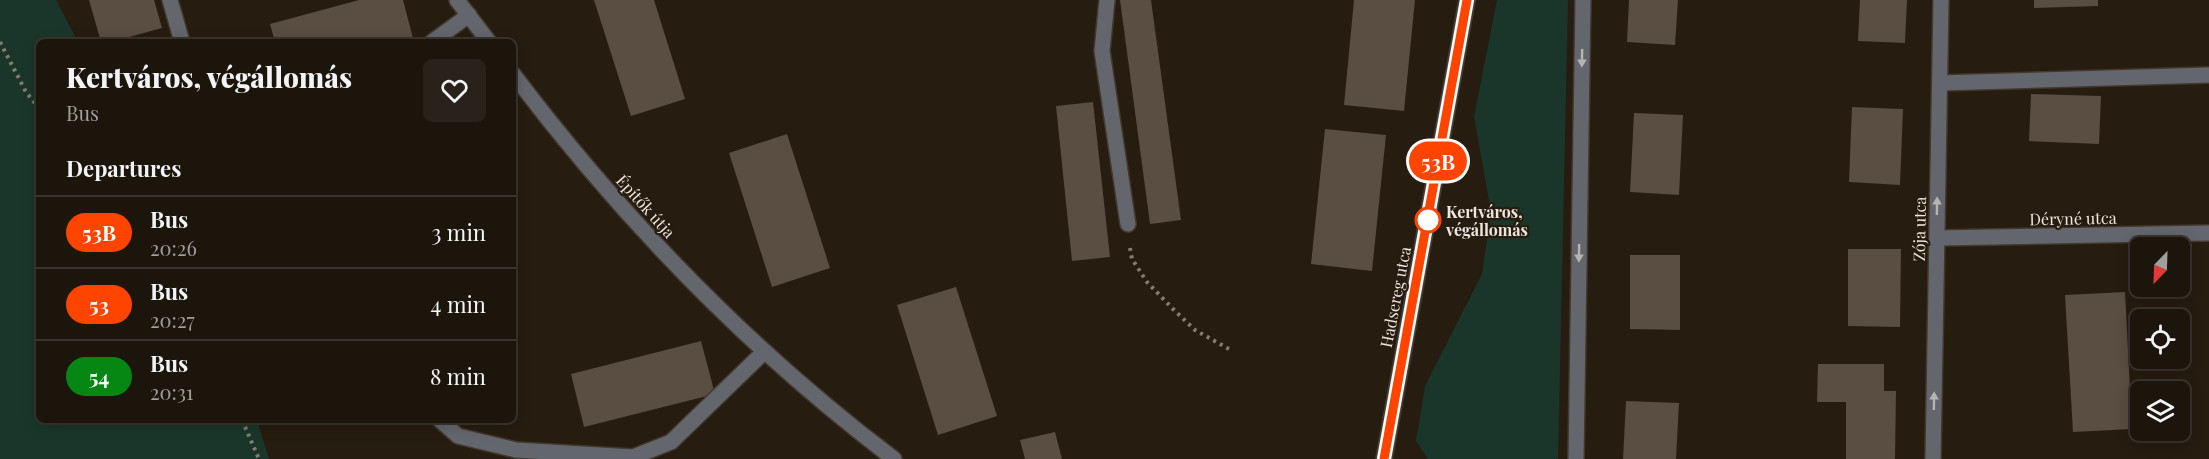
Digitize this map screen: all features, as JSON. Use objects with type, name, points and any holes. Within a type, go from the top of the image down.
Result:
[{"type":"street","points":[[170,0],[181,39]]},
{"type":"street","points":[[457,0],[487,39]]},
{"type":"street","points":[[1107,0],[1102,51],[1128,224]]},
{"type":"street","name":"Hadsereg utca","points":[[1383,459],[1467,0]]},
{"type":"street","points":[[1576,459],[1583,0]]},
{"type":"street","name":"Zója utca","points":[[1933,459],[1941,0]]},
{"type":"street","points":[[436,39],[469,15]]},
{"type":"street","points":[[1940,82],[2209,75]]},
{"type":"street","name":"Építők útja","points":[[516,78],[555,130],[635,222],[764,352],[894,459]]},
{"type":"street","name":"Déryné utca","points":[[1937,238],[2209,233]]},
{"type":"street","points":[[443,423],[458,436],[516,450],[633,458],[671,442],[764,352]]},
{"type":"path","points":[[0,42],[26,92],[36,104]]},
{"type":"path","points":[[1128,224],[1132,259],[1147,282],[1195,330],[1229,349]]},
{"type":"path","points":[[243,423],[259,459]]},
{"type":"green space","points":[[0,0],[56,0],[76,39],[36,39],[36,423],[258,423],[269,459],[0,459]]},
{"type":"green space","points":[[1497,0],[1568,0],[1558,459],[1428,459],[1416,441],[1425,386],[1482,274],[1491,212],[1474,117]]},
{"type":"building","points":[[89,0],[154,0],[162,28],[122,39],[100,39]]},
{"type":"building","points":[[359,0],[403,0],[413,39],[274,39],[270,24]]},
{"type":"building","points":[[594,0],[654,0],[685,99],[631,116]]},
{"type":"building","points":[[1120,0],[1151,0],[1181,220],[1150,224]]},
{"type":"building","points":[[1354,0],[1415,0],[1404,111],[1344,105]]},
{"type":"building","points":[[1629,0],[1678,0],[1675,45],[1627,42]]},
{"type":"building","points":[[1860,0],[1907,0],[1905,43],[1858,41]]},
{"type":"building","points":[[2034,0],[2098,0],[2098,6],[2034,8]]},
{"type":"building","points":[[2031,94],[2101,96],[2099,144],[2029,141]]},
{"type":"building","points":[[1093,102],[1110,257],[1072,261],[1056,106]]},
{"type":"building","points":[[1852,107],[1903,109],[1900,185],[1849,182]]},
{"type":"building","points":[[1634,113],[1683,115],[1679,195],[1630,192]]},
{"type":"building","points":[[1325,129],[1386,135],[1372,271],[1311,264]]},
{"type":"building","points":[[787,134],[830,268],[772,287],[729,153]]},
{"type":"building","points":[[1848,249],[1901,249],[1900,327],[1848,326]]},
{"type":"building","points":[[1630,255],[1680,255],[1680,330],[1630,329]]},
{"type":"building","points":[[956,287],[997,416],[938,435],[897,305]]},
{"type":"building","points":[[2125,292],[2130,429],[2073,432],[2065,295]]},
{"type":"building","points":[[701,341],[715,394],[584,427],[571,374]]},
{"type":"building","points":[[1818,364],[1884,364],[1884,391],[1896,391],[1895,459],[1846,459],[1846,402],[1817,402]]},
{"type":"building","points":[[1626,401],[1679,403],[1676,459],[1623,459]]},
{"type":"building","points":[[1055,432],[1062,459],[1025,459],[1020,440]]},
{"type":"bus line","name":"53B","points":[[1384,459],[1467,0]]},
{"type":"place","name":"Kertváros, végállomás","points":[[1428,220]]}]
